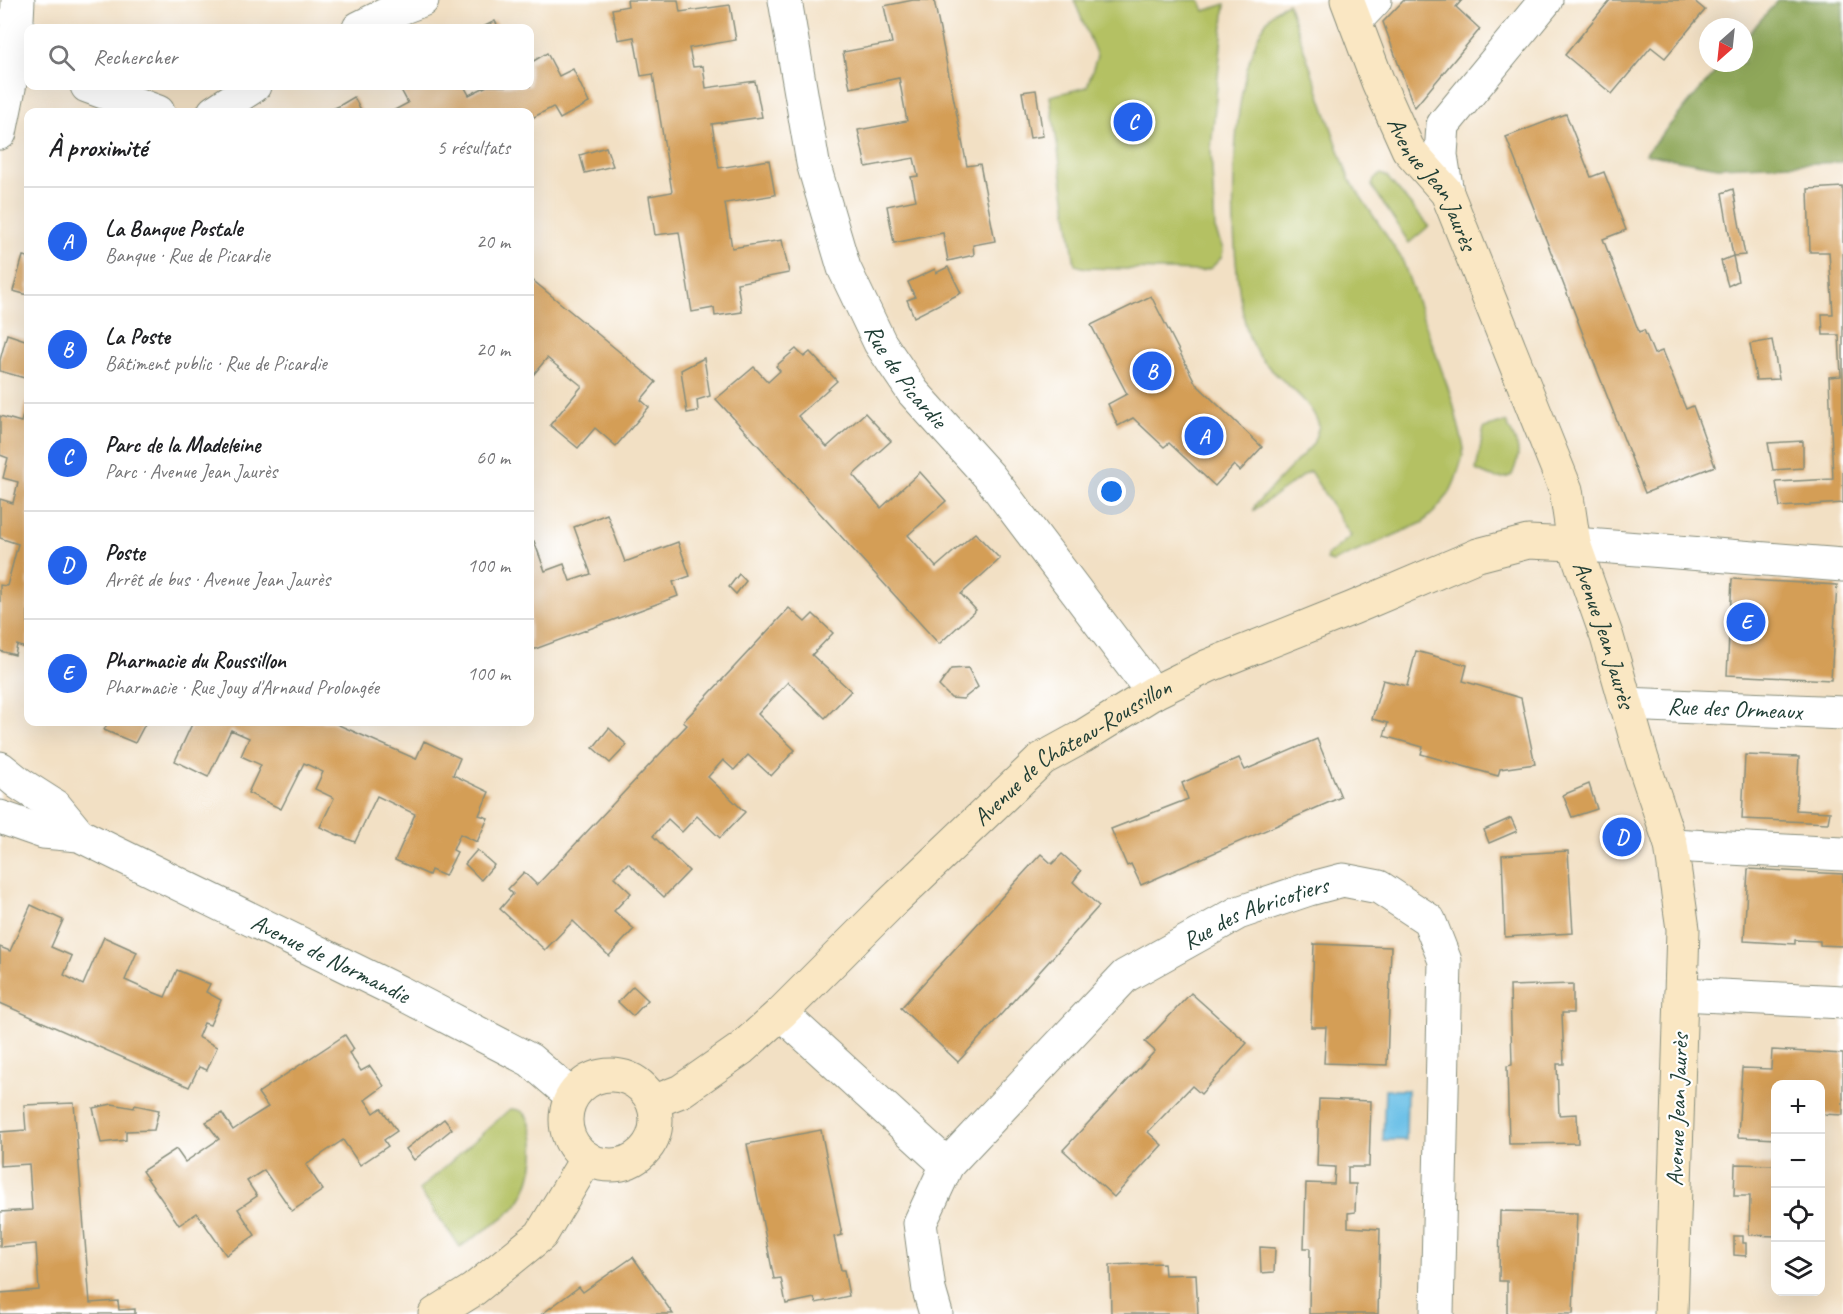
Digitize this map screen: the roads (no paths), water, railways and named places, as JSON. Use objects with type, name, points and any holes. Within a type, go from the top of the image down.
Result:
[{"type":"street","points":[[0,133],[22,60],[18,0]]},
{"type":"street","points":[[366,24],[422,0]]},
{"type":"street","name":"Rue de Picardie","points":[[785,0],[813,163],[844,268],[880,343],[913,392],[989,476],[1153,693]]},
{"type":"street","points":[[1447,193],[1441,155],[1443,125],[1546,0]]},
{"type":"street","name":"Avenue Jean Jaurès","points":[[1359,7],[1378,82],[1408,149],[1447,193],[1566,490],[1574,544],[1606,637],[1642,759],[1671,845],[1683,929],[1671,1314]]},
{"type":"street","points":[[98,90],[147,108]]},
{"type":"street","points":[[220,108],[248,90]]},
{"type":"street","name":"Avenue de Château-Roussillon","points":[[653,1102],[681,1091],[741,1049],[781,1013],[890,904],[1042,759],[1153,693],[1208,666],[1478,555],[1528,542],[1574,544]]},
{"type":"street","points":[[1574,544],[1843,565]]},
{"type":"street","name":"Rue des Ormeaux","points":[[1625,704],[1843,713]]},
{"type":"street","name":"Avenue de Normandie","points":[[0,768],[56,807],[79,835]]},
{"type":"street","name":"Avenue de Normandie","points":[[0,817],[43,832],[79,835],[391,988],[530,1060],[572,1096]]},
{"type":"street","points":[[1671,845],[1843,854]]},
{"type":"street","name":"Rue des Abricotiers","points":[[936,1314],[920,1223],[947,1164],[1125,976],[1238,913],[1342,880],[1379,887],[1429,920],[1444,961],[1437,1314]]},
{"type":"street","points":[[1681,994],[1843,1002]]},
{"type":"street","points":[[781,1013],[947,1164]]},
{"type":"street","points":[[608,1074],[622,1075],[640,1086],[653,1102],[657,1117],[650,1144],[628,1162],[614,1165],[600,1164],[587,1158],[576,1149],[568,1137],[565,1123],[567,1108],[572,1096],[594,1077],[608,1074]]},
{"type":"street","points":[[435,1314],[473,1290],[541,1235],[587,1158]]},
{"type":"water","points":[[1385,1090],[1407,1090],[1406,1140],[1383,1140]]},
{"type":"place","name":"Parc de la Madeleine","points":[[1133,122]]},
{"type":"place","name":"La Poste","points":[[1152,371]]},
{"type":"place","name":"La Banque Postale","points":[[1204,436]]},
{"type":"place","name":"Pharmacie du Roussillon","points":[[1746,622]]},
{"type":"place","name":"Poste","points":[[1622,837]]}]
